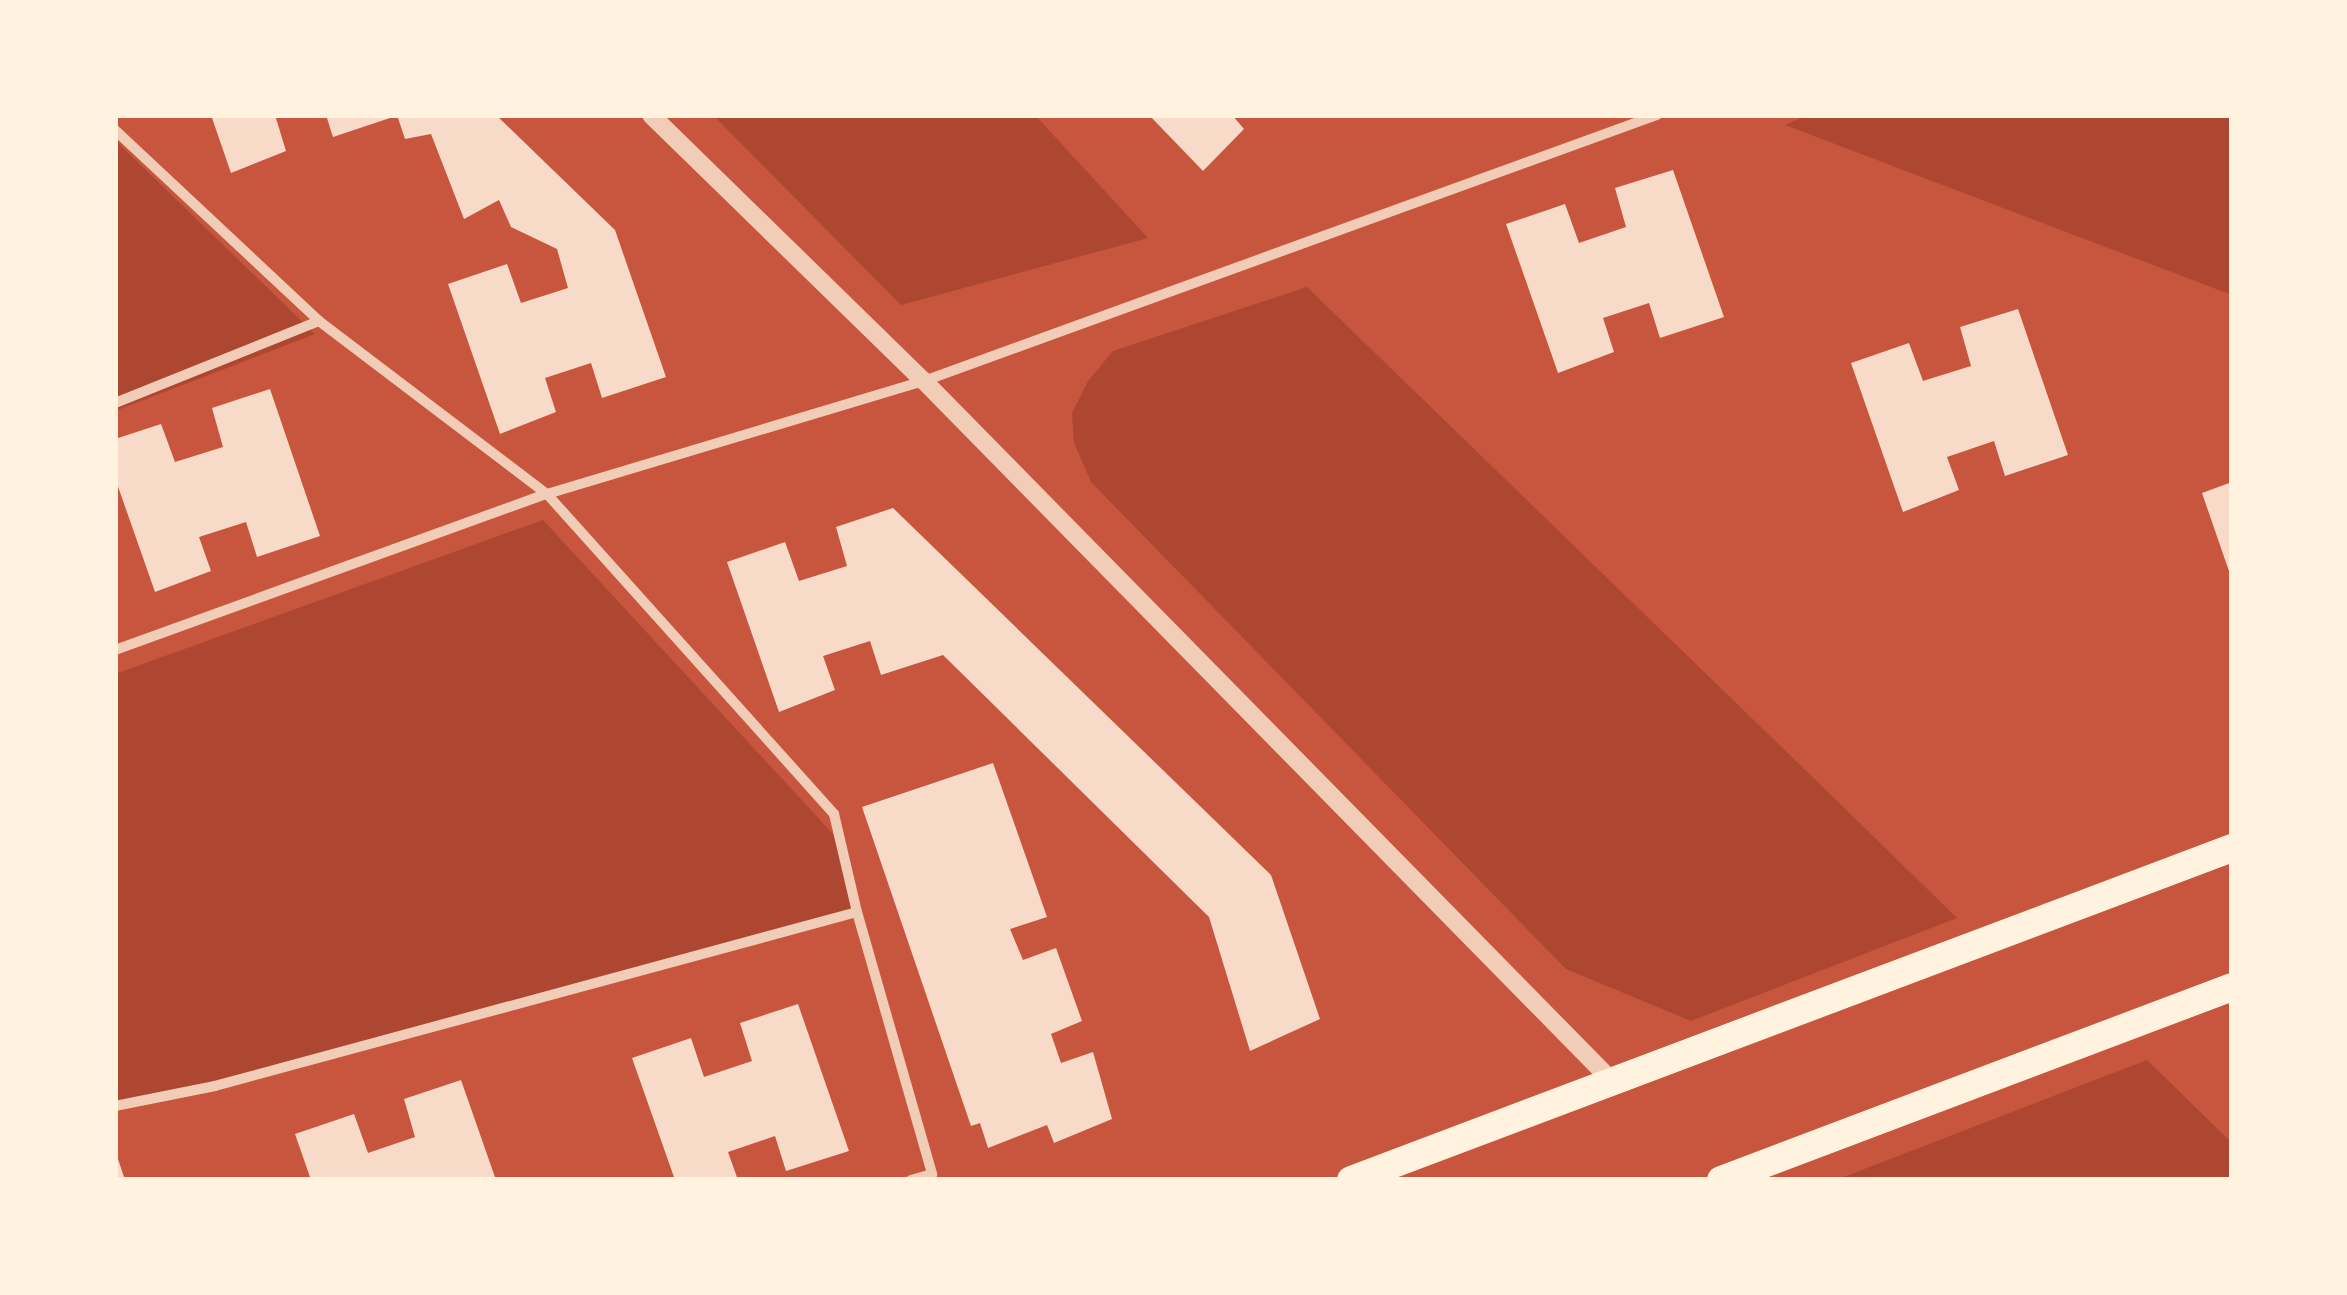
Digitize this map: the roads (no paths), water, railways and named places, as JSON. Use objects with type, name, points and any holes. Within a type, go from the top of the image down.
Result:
[{"type":"highway","points":[[1351,1180],[2232,848]]},
{"type":"highway","points":[[1721,1180],[2232,987]]},
{"type":"street","points":[[651,115],[924,382],[1612,1081]]},
{"type":"street","points":[[115,650],[548,494],[924,382],[1658,115]]},
{"type":"street","points":[[115,130],[319,321],[548,494],[834,814],[857,912],[932,1174],[911,1180]]},
{"type":"street","points":[[115,403],[319,321]]},
{"type":"street","points":[[115,1106],[215,1086],[857,912]]}]
